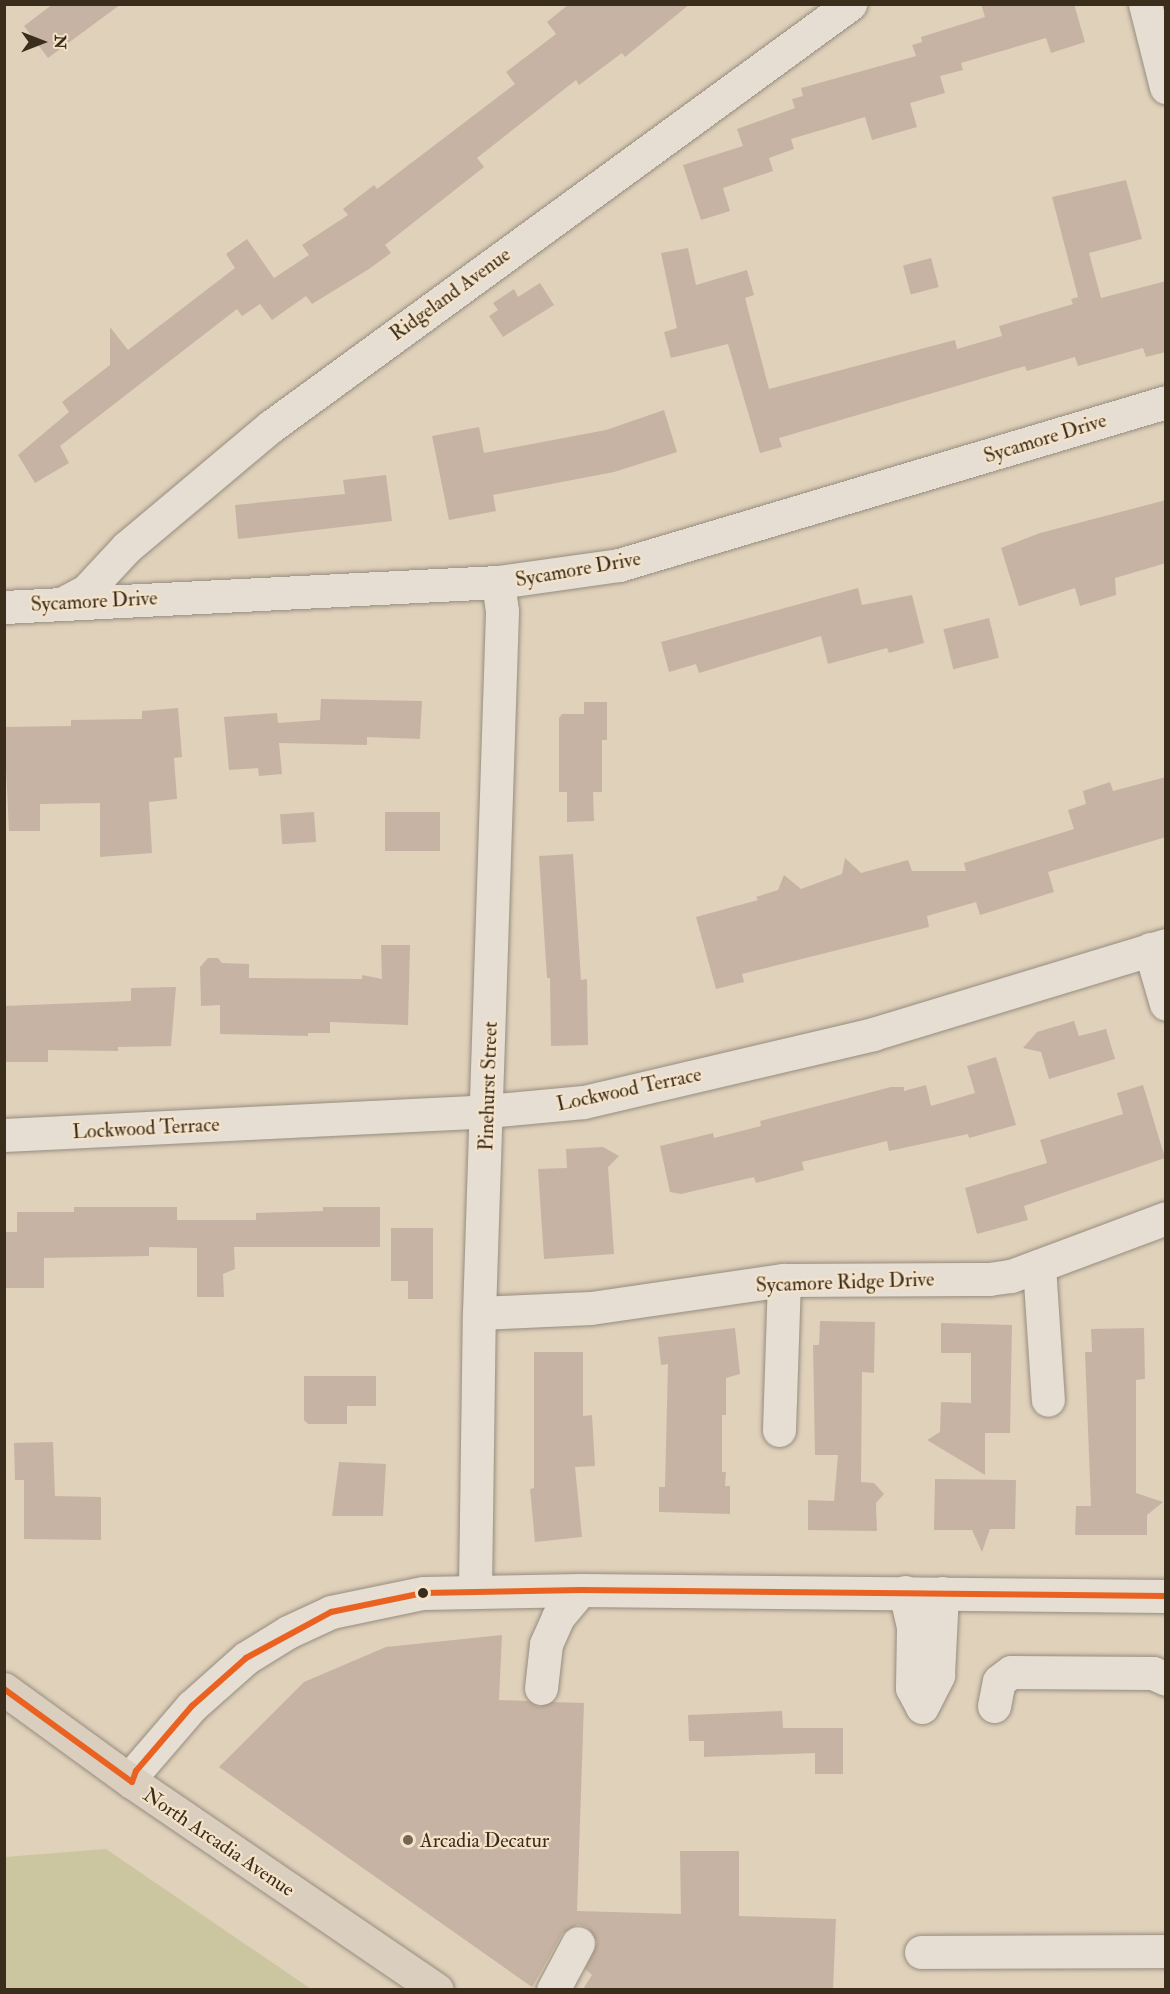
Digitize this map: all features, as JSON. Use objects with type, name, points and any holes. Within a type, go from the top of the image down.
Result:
[{"type":"main road","name":"North Arcadia Avenue","points":[[4,1689],[132,1782],[437,1989]]},
{"type":"street","name":"Ridgeland Avenue","points":[[65,602],[86,591],[127,547],[270,427],[850,4]]},
{"type":"street","points":[[1145,4],[1166,87]]},
{"type":"street","name":"Sycamore Drive","points":[[4,607],[65,602],[498,582],[620,565],[1166,402]]},
{"type":"street","name":"Pinehurst Street","points":[[475,1589],[479,1313],[488,1112],[502,611],[498,582]]},
{"type":"street","points":[[1158,947],[1166,1004]]},
{"type":"street","name":"Lockwood Terrace","points":[[4,1135],[488,1112],[584,1102],[873,1034],[1158,947]]},
{"type":"street","name":"Sycamore Ridge Drive","points":[[479,1313],[591,1308],[784,1280],[990,1279],[1039,1266],[1166,1218]]},
{"type":"street","points":[[1039,1266],[1048,1400]]},
{"type":"street","points":[[779,1430],[784,1280]]},
{"type":"street","points":[[132,1782],[143,1763],[217,1681],[288,1632],[331,1612],[423,1593],[475,1589],[1166,1596]]},
{"type":"street","points":[[525,1590],[546,1644]]},
{"type":"street","points":[[542,1688],[546,1644],[558,1617],[581,1590]]},
{"type":"street","points":[[905,1592],[913,1628],[912,1688],[922,1707],[938,1675],[942,1593]]},
{"type":"street","points":[[994,1706],[999,1681],[1011,1672],[1154,1673],[1166,1679]]},
{"type":"street","points":[[553,1989],[578,1943]]},
{"type":"street","points":[[921,1952],[1166,1951]]},
{"type":"shaded area","points":[[106,1849],[311,1989],[5,1989],[5,1857]]},
{"type":"building","points":[[53,4],[121,4],[48,58],[24,26]]},
{"type":"building","points":[[569,4],[690,4],[625,57],[622,53],[579,85],[576,80],[477,158],[484,167],[385,245],[391,253],[312,304],[306,296],[272,320],[260,304],[242,316],[237,309],[60,446],[69,463],[35,483],[18,455],[69,412],[62,402],[110,365],[110,327],[128,350],[235,268],[226,254],[247,239],[274,278],[309,255],[302,245],[348,215],[343,209],[374,185],[377,189],[515,84],[506,72],[556,34],[547,22]]},
{"type":"building","points":[[981,4],[1074,4],[1085,42],[1051,53],[1046,38],[961,63],[963,70],[940,76],[945,93],[910,103],[917,127],[872,140],[865,117],[791,139],[794,149],[769,158],[773,171],[723,188],[730,211],[701,220],[683,165],[743,146],[737,129],[795,108],[792,99],[803,96],[801,88],[916,56],[912,45],[922,42],[921,37],[985,17]]},
{"type":"building","points":[[1126,180],[1142,239],[1089,253],[1101,298],[1166,281],[1166,352],[1146,357],[1143,348],[1078,366],[1075,357],[1027,371],[1025,366],[779,438],[782,447],[760,453],[728,344],[671,358],[664,332],[677,328],[661,253],[688,248],[696,285],[747,270],[754,295],[745,298],[769,389],[955,340],[957,349],[1002,336],[999,326],[1073,304],[1071,299],[1078,297],[1052,197]]},
{"type":"building","points":[[931,258],[939,287],[911,294],[903,266]]},
{"type":"building","points":[[540,283],[554,305],[503,337],[489,316],[498,310],[493,303],[514,289],[518,297]]},
{"type":"building","points":[[664,410],[677,452],[614,472],[493,495],[496,511],[449,520],[432,436],[479,427],[484,453],[606,430]]},
{"type":"building","points":[[386,475],[392,521],[238,539],[235,505],[345,494],[343,480]]},
{"type":"building","points":[[1166,500],[1166,563],[1115,578],[1116,595],[1080,606],[1075,588],[1019,606],[1001,548],[1040,533]]},
{"type":"building","points":[[858,588],[862,605],[912,595],[924,643],[889,653],[887,648],[828,664],[821,636],[699,673],[696,664],[669,672],[661,642]]},
{"type":"building","points":[[989,618],[999,658],[953,669],[943,629]]},
{"type":"building","points":[[321,699],[422,701],[420,739],[367,737],[367,745],[279,743],[282,774],[259,776],[258,768],[229,770],[224,717],[277,713],[278,723],[320,720]]},
{"type":"building","points":[[584,702],[607,702],[607,740],[602,740],[602,792],[593,792],[594,821],[567,822],[567,792],[559,792],[559,718],[562,714],[584,714]]},
{"type":"building","points":[[178,708],[182,757],[174,758],[177,799],[149,802],[152,853],[100,857],[100,803],[40,804],[40,831],[9,831],[4,727],[71,726],[71,720],[142,719],[142,711]]},
{"type":"building","points":[[1166,777],[1166,837],[1048,872],[1054,892],[980,915],[976,902],[927,916],[929,927],[742,974],[744,982],[716,989],[696,917],[758,900],[756,897],[778,890],[784,875],[801,889],[842,874],[845,858],[861,873],[908,860],[912,871],[966,871],[964,863],[1074,829],[1068,810],[1086,804],[1083,791],[1110,782],[1113,791]]},
{"type":"building","points":[[314,812],[316,842],[282,844],[280,814]]},
{"type":"building","points":[[385,812],[440,812],[440,851],[385,851]]},
{"type":"building","points":[[573,854],[581,980],[587,979],[588,1045],[551,1046],[550,978],[547,978],[539,856]]},
{"type":"building","points":[[381,945],[410,945],[408,1025],[330,1022],[330,1033],[308,1033],[308,1036],[220,1034],[220,1005],[201,1006],[200,967],[208,958],[218,958],[222,963],[249,964],[249,978],[362,979],[362,975],[382,979]]},
{"type":"building","points":[[176,987],[171,1046],[118,1047],[118,1051],[48,1050],[48,1062],[4,1062],[4,1006],[131,1001],[131,988]]},
{"type":"building","points":[[1074,1021],[1079,1036],[1106,1029],[1115,1059],[1049,1079],[1041,1052],[1023,1048],[1037,1032]]},
{"type":"building","points":[[996,1057],[1016,1125],[969,1138],[968,1134],[889,1151],[887,1141],[802,1162],[804,1170],[756,1183],[754,1177],[681,1194],[670,1192],[660,1146],[713,1133],[714,1138],[761,1126],[760,1121],[891,1087],[904,1087],[904,1091],[926,1085],[931,1106],[975,1093],[967,1066]]},
{"type":"building","points":[[1143,1085],[1165,1158],[1024,1206],[1028,1220],[977,1234],[965,1188],[1047,1163],[1040,1140],[1123,1114],[1117,1093]]},
{"type":"building","points":[[603,1147],[619,1156],[608,1167],[614,1254],[544,1259],[538,1169],[567,1168],[566,1149]]},
{"type":"building","points":[[74,1207],[177,1207],[177,1220],[256,1220],[256,1213],[323,1211],[323,1207],[380,1207],[380,1247],[234,1247],[235,1269],[223,1274],[224,1297],[197,1297],[197,1248],[149,1247],[149,1256],[44,1258],[44,1288],[4,1288],[4,1232],[17,1232],[17,1212],[74,1212]]},
{"type":"building","points":[[391,1228],[433,1228],[433,1299],[408,1299],[408,1281],[391,1281]]},
{"type":"building","points":[[820,1321],[875,1322],[874,1373],[862,1372],[861,1482],[874,1483],[884,1494],[876,1503],[877,1531],[808,1530],[808,1500],[834,1501],[838,1455],[815,1455],[813,1345],[819,1345]]},
{"type":"building","points":[[941,1323],[1012,1325],[1010,1433],[985,1433],[985,1475],[927,1440],[940,1432],[941,1402],[971,1403],[971,1353],[941,1353]]},
{"type":"building","points":[[735,1328],[740,1374],[726,1378],[726,1415],[722,1415],[722,1472],[726,1472],[725,1486],[730,1486],[730,1514],[659,1512],[659,1487],[665,1487],[668,1364],[661,1365],[658,1337]]},
{"type":"building","points":[[1144,1328],[1145,1379],[1136,1380],[1136,1493],[1163,1502],[1147,1515],[1147,1535],[1075,1535],[1076,1506],[1091,1506],[1085,1352],[1092,1352],[1091,1329]]},
{"type":"building","points":[[534,1352],[583,1352],[583,1416],[592,1415],[595,1466],[575,1467],[582,1537],[535,1542],[530,1489],[534,1488]]},
{"type":"building","points":[[304,1376],[376,1376],[376,1406],[347,1406],[347,1424],[308,1424],[304,1420]]},
{"type":"building","points":[[53,1442],[55,1496],[101,1497],[101,1540],[24,1539],[24,1480],[15,1480],[14,1443]]},
{"type":"building","points":[[339,1462],[386,1464],[383,1516],[332,1516]]},
{"type":"building","points":[[935,1479],[1016,1480],[1015,1529],[990,1529],[982,1552],[972,1530],[934,1530]]},
{"type":"building","points":[[502,1635],[499,1700],[528,1701],[539,1707],[552,1702],[584,1703],[577,1911],[681,1914],[680,1851],[739,1851],[739,1916],[836,1919],[833,1989],[583,1989],[592,1975],[585,1969],[597,1942],[587,1927],[578,1924],[562,1934],[532,1987],[219,1767],[304,1682],[386,1647]]},
{"type":"building","points":[[782,1711],[783,1728],[843,1728],[843,1774],[815,1774],[815,1753],[704,1757],[704,1741],[689,1741],[688,1715]]},
{"type":"transit line","points":[[4,1689],[132,1782],[136,1771],[192,1706],[246,1658],[331,1612],[423,1593],[581,1590],[1166,1596]]},
{"type":"place","name":"Arcadia Decatur","points":[[408,1840]]}]
